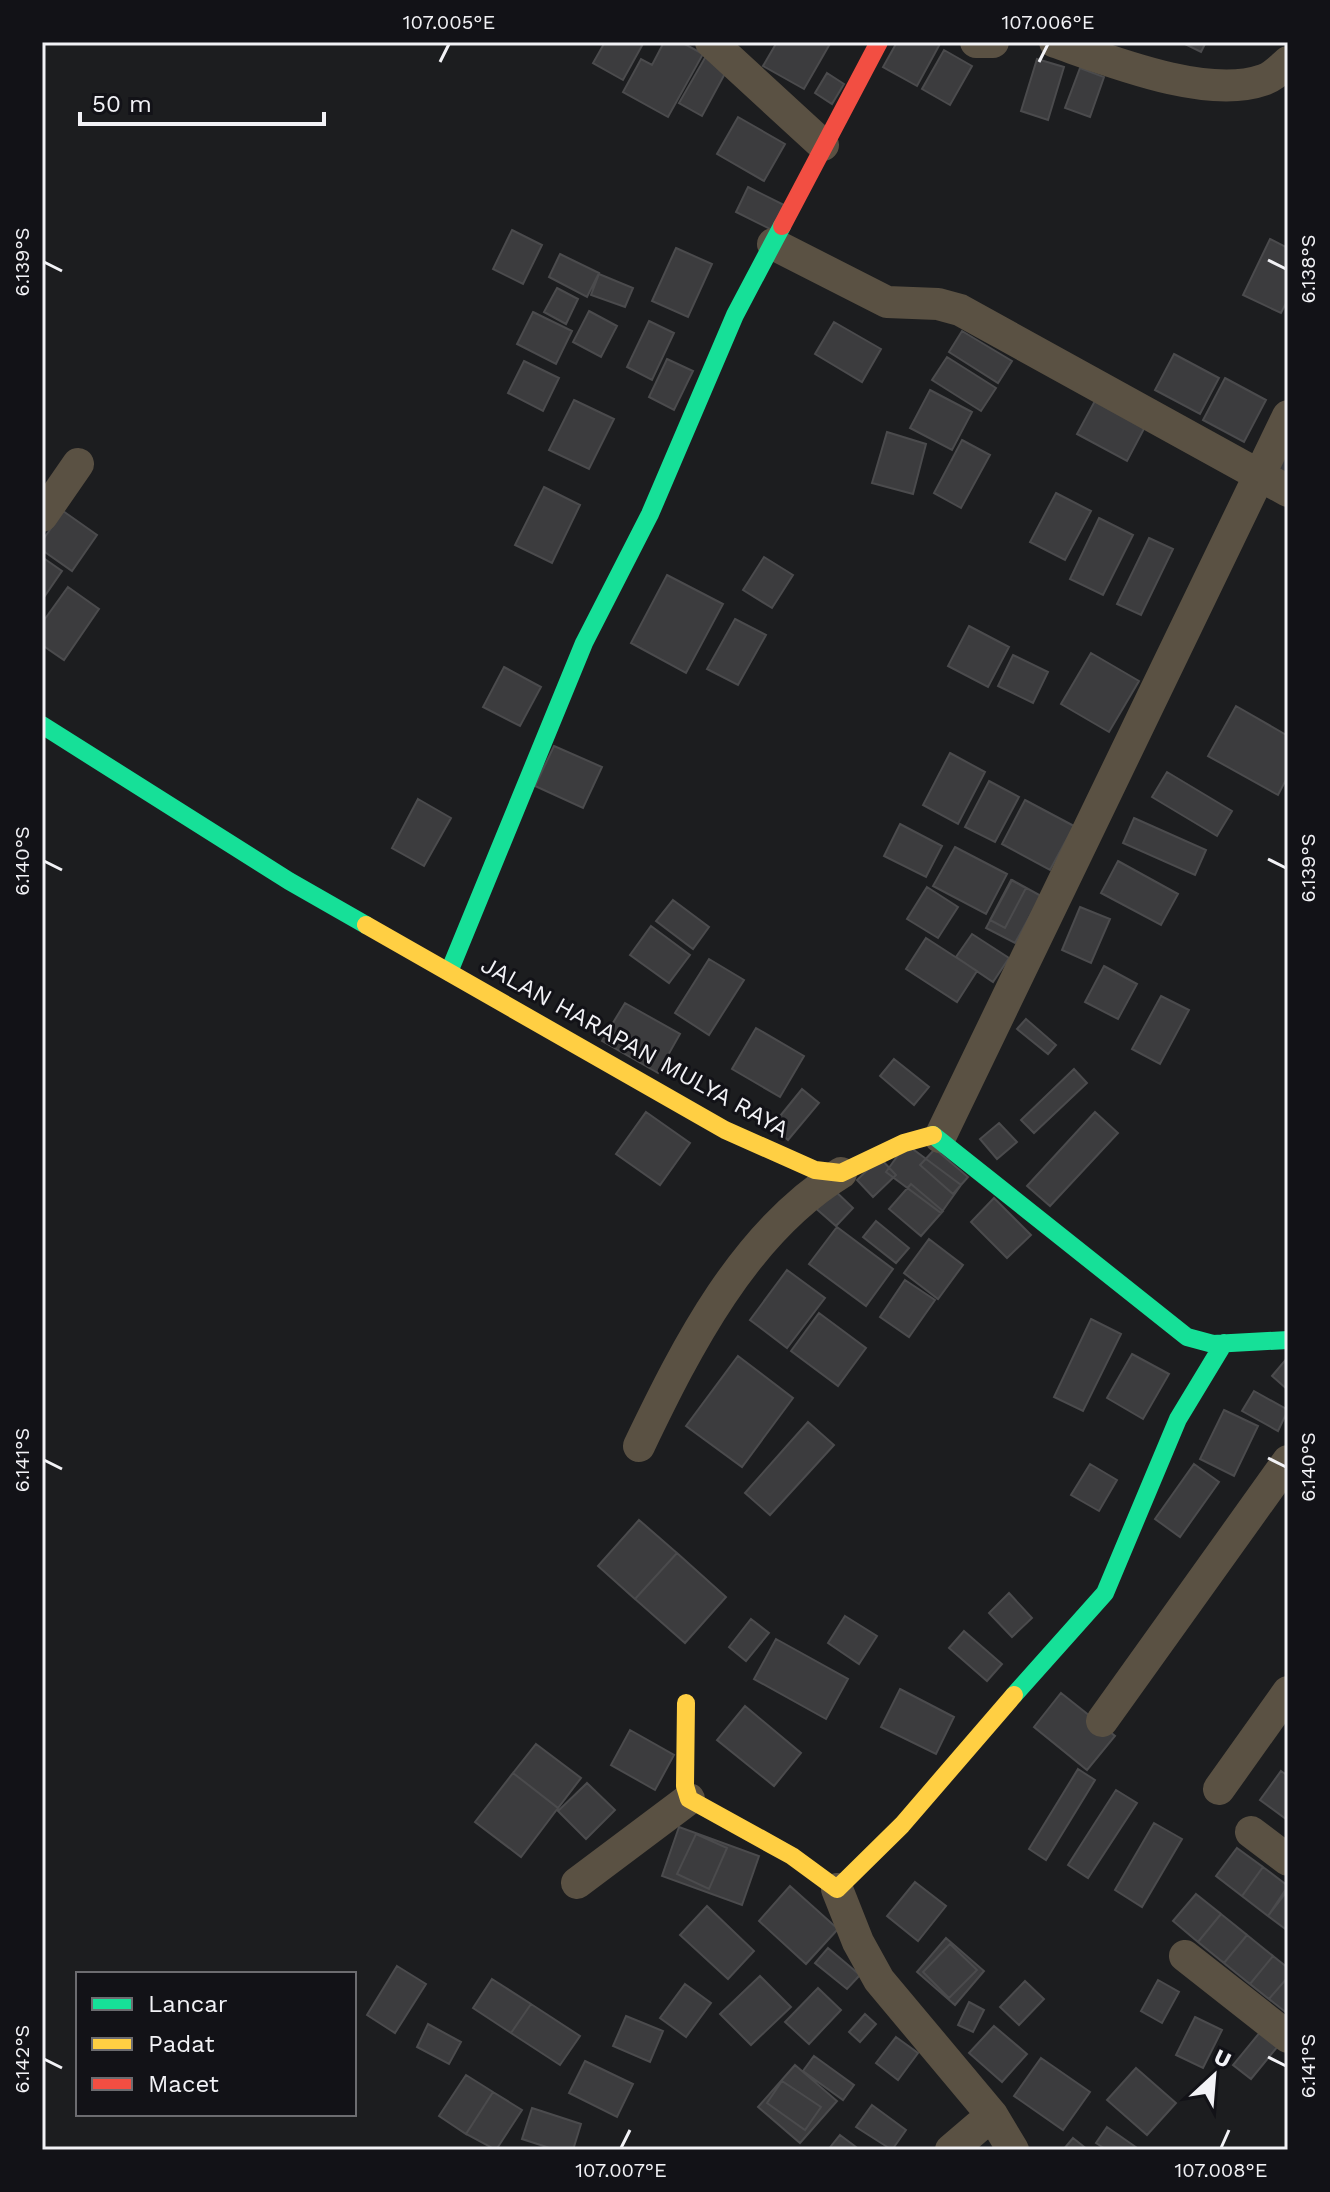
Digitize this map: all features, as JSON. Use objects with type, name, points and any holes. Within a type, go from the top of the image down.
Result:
[{"type":"street","points":[[711,42],[823,145]]},
{"type":"street","points":[[449,972],[584,643],[650,514],[725,337],[879,42]]},
{"type":"street","points":[[976,42],[993,42]]},
{"type":"street","points":[[1055,42],[1133,69],[1224,87],[1264,80],[1288,62]]},
{"type":"street","points":[[773,244],[887,302],[938,304],[960,310],[1288,491]]},
{"type":"street","points":[[940,1137],[1288,416]]},
{"type":"street","points":[[45,505],[78,464]]},
{"type":"street","name":"JALAN HARAPAN MULYA RAYA","points":[[42,725],[289,881],[725,1130],[815,1170],[841,1173]]},
{"type":"street","points":[[639,1446],[688,1344],[747,1262],[808,1193],[841,1173],[926,1135],[940,1137],[1145,1307],[1200,1343],[1288,1340]]},
{"type":"street","points":[[837,1889],[902,1825],[971,1741],[1067,1640],[1105,1593],[1178,1419],[1224,1343]]},
{"type":"street","points":[[1102,1721],[1288,1461]]},
{"type":"street","points":[[1219,1789],[1288,1692]]},
{"type":"street","points":[[686,1703],[685,1786],[689,1799],[792,1856],[837,1889],[858,1942],[879,1980],[992,2115],[1013,2150]]},
{"type":"street","points":[[577,1883],[689,1799]]},
{"type":"street","points":[[1251,1832],[1288,1860]]},
{"type":"street","points":[[1185,1956],[1288,2037]]},
{"type":"street","points":[[951,2150],[992,2115]]},
{"type":"building","points":[[605,42],[644,42],[623,80],[593,63]]},
{"type":"building","points":[[664,42],[681,42],[703,54],[668,117],[623,92],[641,59],[652,65]]},
{"type":"building","points":[[777,42],[831,42],[804,89],[763,66]]},
{"type":"building","points":[[897,42],[941,42],[917,86],[883,67]]},
{"type":"building","points":[[1181,42],[1206,42],[1201,52]]},
{"type":"building","points":[[944,50],[972,66],[950,105],[922,89]]},
{"type":"building","points":[[706,56],[728,68],[702,116],[679,103]]},
{"type":"building","points":[[1037,59],[1064,67],[1048,120],[1021,111]]},
{"type":"building","points":[[1080,68],[1104,77],[1090,117],[1065,108]]},
{"type":"building","points":[[827,73],[844,84],[832,104],[815,93]]},
{"type":"building","points":[[738,117],[785,144],[764,181],[717,154]]},
{"type":"building","points":[[748,187],[784,205],[772,230],[736,212]]},
{"type":"building","points":[[512,230],[542,245],[523,284],[493,269]]},
{"type":"building","points":[[1270,239],[1288,248],[1288,299],[1281,313],[1243,295]]},
{"type":"building","points":[[676,248],[712,264],[688,317],[652,301]]},
{"type":"building","points":[[560,254],[599,273],[587,297],[549,277]]},
{"type":"building","points":[[599,274],[633,288],[625,307],[591,295]]},
{"type":"building","points":[[557,288],[578,299],[566,324],[544,312]]},
{"type":"building","points":[[589,311],[617,326],[601,357],[573,342]]},
{"type":"building","points":[[533,312],[572,331],[556,364],[517,344]]},
{"type":"building","points":[[649,321],[674,333],[652,380],[627,367]]},
{"type":"building","points":[[834,322],[881,349],[862,382],[815,354]]},
{"type":"building","points":[[962,331],[1012,361],[998,383],[949,352]]},
{"type":"building","points":[[1174,354],[1219,378],[1200,414],[1155,390]]},
{"type":"building","points":[[947,357],[996,388],[981,411],[932,380]]},
{"type":"building","points":[[667,359],[693,371],[674,410],[649,397]]},
{"type":"building","points":[[524,361],[559,378],[543,411],[508,393]]},
{"type":"building","points":[[1225,378],[1266,400],[1244,442],[1203,420]]},
{"type":"building","points":[[930,390],[972,412],[952,450],[910,428]]},
{"type":"building","points":[[1097,397],[1147,423],[1127,461],[1077,434]]},
{"type":"building","points":[[574,400],[614,419],[589,469],[549,450]]},
{"type":"building","points":[[887,432],[926,444],[913,494],[872,483]]},
{"type":"building","points":[[962,440],[990,455],[961,508],[934,493]]},
{"type":"building","points":[[1288,444],[1288,483],[1273,475]]},
{"type":"building","points":[[544,487],[580,505],[552,563],[515,545]]},
{"type":"building","points":[[1056,493],[1091,511],[1065,560],[1030,542]]},
{"type":"building","points":[[63,511],[97,535],[72,571],[42,550],[42,541]]},
{"type":"building","points":[[1099,518],[1133,535],[1103,595],[1070,579]]},
{"type":"building","points":[[1149,538],[1173,549],[1141,615],[1117,604]]},
{"type":"building","points":[[42,557],[62,571],[42,600]]},
{"type":"building","points":[[764,557],[793,575],[772,608],[743,590]]},
{"type":"building","points":[[667,575],[723,604],[686,673],[631,643]]},
{"type":"building","points":[[68,587],[99,609],[64,660],[42,645],[42,623]]},
{"type":"building","points":[[735,619],[766,635],[738,685],[707,669]]},
{"type":"building","points":[[969,626],[1009,647],[988,687],[948,666]]},
{"type":"building","points":[[1091,653],[1139,681],[1109,732],[1061,704]]},
{"type":"building","points":[[1013,655],[1048,672],[1033,703],[998,686]]},
{"type":"building","points":[[504,667],[541,687],[520,726],[483,707]]},
{"type":"building","points":[[1236,706],[1288,736],[1288,776],[1278,795],[1208,756]]},
{"type":"building","points":[[554,746],[602,767],[583,808],[535,786]]},
{"type":"building","points":[[950,753],[985,772],[958,824],[923,805]]},
{"type":"building","points":[[1167,772],[1232,811],[1217,836],[1152,797]]},
{"type":"building","points":[[989,781],[1019,797],[995,842],[965,827]]},
{"type":"building","points":[[418,799],[451,818],[424,866],[392,848]]},
{"type":"building","points":[[1025,800],[1074,826],[1050,870],[1002,844]]},
{"type":"building","points":[[1134,818],[1206,850],[1195,875],[1123,843]]},
{"type":"building","points":[[900,824],[942,846],[926,877],[884,856]]},
{"type":"building","points":[[955,847],[1007,874],[986,914],[933,886]]},
{"type":"building","points":[[1118,861],[1178,894],[1161,925],[1101,893]]},
{"type":"building","points":[[1011,880],[1026,888],[1005,928],[990,920]]},
{"type":"building","points":[[1012,880],[1041,896],[1015,943],[986,928]]},
{"type":"building","points":[[927,887],[958,907],[938,938],[907,919]]},
{"type":"building","points":[[673,900],[709,927],[693,949],[656,921]]},
{"type":"building","points":[[1080,907],[1110,919],[1091,963],[1062,950]]},
{"type":"building","points":[[651,926],[690,955],[669,983],[630,955]]},
{"type":"building","points":[[972,934],[1009,958],[993,982],[956,957]]},
{"type":"building","points":[[926,938],[977,971],[957,1002],[906,969]]},
{"type":"building","points":[[709,959],[744,980],[709,1035],[675,1013]]},
{"type":"building","points":[[1104,966],[1137,984],[1118,1019],[1085,1002]]},
{"type":"building","points":[[1161,996],[1189,1010],[1160,1064],[1132,1049]]},
{"type":"building","points":[[625,1003],[680,1034],[658,1073],[602,1041]]},
{"type":"building","points":[[1026,1019],[1056,1045],[1048,1054],[1017,1029]]},
{"type":"building","points":[[756,1028],[804,1056],[780,1097],[732,1069]]},
{"type":"building","points":[[894,1059],[929,1087],[914,1105],[880,1076]]},
{"type":"building","points":[[1074,1069],[1087,1083],[1034,1133],[1021,1120]]},
{"type":"building","points":[[802,1089],[819,1103],[788,1140],[772,1126]]},
{"type":"building","points":[[646,1112],[690,1143],[660,1185],[616,1154]]},
{"type":"building","points":[[1095,1112],[1118,1133],[1050,1206],[1027,1186]]},
{"type":"building","points":[[999,1123],[1017,1142],[997,1159],[980,1139]]},
{"type":"building","points":[[906,1144],[961,1185],[941,1213],[886,1172]]},
{"type":"building","points":[[935,1149],[968,1177],[953,1194],[920,1165]]},
{"type":"building","points":[[880,1158],[896,1175],[873,1197],[857,1180]]},
{"type":"building","points":[[911,1184],[943,1211],[921,1236],[889,1209]]},
{"type":"building","points":[[831,1187],[853,1208],[836,1226],[813,1206]]},
{"type":"building","points":[[994,1198],[1031,1235],[1007,1258],[971,1222]]},
{"type":"building","points":[[876,1221],[909,1248],[896,1263],[863,1237]]},
{"type":"building","points":[[837,1227],[893,1269],[866,1306],[809,1264]]},
{"type":"building","points":[[929,1239],[963,1265],[938,1299],[904,1273]]},
{"type":"building","points":[[787,1270],[825,1298],[787,1348],[750,1320]]},
{"type":"building","points":[[905,1280],[935,1300],[909,1337],[880,1317]]},
{"type":"building","points":[[819,1313],[866,1348],[838,1386],[791,1351]]},
{"type":"building","points":[[1091,1319],[1121,1334],[1083,1411],[1054,1397]]},
{"type":"building","points":[[1132,1354],[1169,1374],[1143,1419],[1107,1398]]},
{"type":"building","points":[[738,1356],[793,1398],[742,1467],[686,1426]]},
{"type":"building","points":[[1288,1357],[1288,1390],[1272,1376]]},
{"type":"building","points":[[1254,1391],[1288,1410],[1278,1431],[1242,1411]]},
{"type":"building","points":[[1224,1410],[1258,1426],[1234,1476],[1200,1459]]},
{"type":"building","points":[[808,1422],[834,1445],[770,1515],[745,1493]]},
{"type":"building","points":[[1090,1464],[1117,1480],[1099,1511],[1071,1495]]},
{"type":"building","points":[[1194,1464],[1219,1482],[1180,1537],[1155,1519]]},
{"type":"building","points":[[639,1520],[677,1553],[635,1599],[598,1566]]},
{"type":"building","points":[[677,1553],[726,1597],[685,1643],[635,1599]]},
{"type":"building","points":[[1009,1593],[1032,1618],[1012,1637],[989,1613]]},
{"type":"building","points":[[845,1616],[877,1636],[859,1664],[828,1643]]},
{"type":"building","points":[[751,1619],[769,1633],[746,1661],[729,1647]]},
{"type":"building","points":[[964,1631],[1002,1664],[987,1681],[949,1648]]},
{"type":"building","points":[[776,1639],[848,1679],[826,1719],[754,1679]]},
{"type":"building","points":[[900,1689],[954,1717],[936,1754],[881,1727]]},
{"type":"building","points":[[1061,1693],[1115,1736],[1087,1770],[1034,1727]]},
{"type":"building","points":[[745,1706],[801,1753],[774,1786],[717,1740]]},
{"type":"building","points":[[630,1730],[674,1755],[655,1790],[611,1765]]},
{"type":"building","points":[[536,1744],[581,1778],[558,1808],[513,1773]]},
{"type":"building","points":[[1078,1769],[1095,1780],[1046,1860],[1029,1849]]},
{"type":"building","points":[[1281,1771],[1288,1776],[1286,1819],[1260,1800]]},
{"type":"building","points":[[513,1773],[558,1808],[521,1857],[475,1822]]},
{"type":"building","points":[[587,1783],[615,1810],[586,1839],[558,1811]]},
{"type":"building","points":[[1116,1790],[1137,1803],[1088,1878],[1068,1865]]},
{"type":"building","points":[[1154,1823],[1182,1839],[1142,1907],[1115,1890]]},
{"type":"building","points":[[679,1827],[759,1856],[742,1905],[662,1876]]},
{"type":"building","points":[[696,1834],[727,1848],[709,1889],[677,1874]]},
{"type":"building","points":[[1237,1848],[1263,1867],[1242,1896],[1216,1876]]},
{"type":"building","points":[[1263,1867],[1288,1886],[1268,1916],[1242,1896]]},
{"type":"building","points":[[915,1882],[946,1906],[918,1941],[887,1916]]},
{"type":"building","points":[[790,1886],[838,1929],[806,1964],[759,1921]]},
{"type":"building","points":[[1288,1890],[1288,1931],[1268,1916]]},
{"type":"building","points":[[1196,1894],[1221,1914],[1198,1942],[1173,1921]]},
{"type":"building","points":[[707,1906],[754,1951],[728,1979],[680,1935]]},
{"type":"building","points":[[1221,1914],[1247,1935],[1224,1963],[1198,1942]]},
{"type":"building","points":[[1247,1935],[1273,1956],[1250,1984],[1224,1963]]},
{"type":"building","points":[[946,1938],[984,1971],[955,2005],[917,1972]]},
{"type":"building","points":[[950,1944],[977,1970],[949,1998],[923,1972]]},
{"type":"building","points":[[828,1948],[860,1975],[847,1989],[815,1963]]},
{"type":"building","points":[[1273,1956],[1288,1968],[1288,1977],[1269,1999],[1250,1984]]},
{"type":"building","points":[[397,1966],[426,1984],[395,2033],[367,2015]]},
{"type":"building","points":[[760,1976],[791,2007],[751,2045],[720,2014]]},
{"type":"building","points":[[1288,1977],[1288,2014],[1269,1999]]},
{"type":"building","points":[[492,1979],[531,2004],[511,2033],[473,2008]]},
{"type":"building","points":[[1158,1980],[1179,1992],[1162,2023],[1141,2011]]},
{"type":"building","points":[[1025,1981],[1044,1999],[1019,2025],[1000,2007]]},
{"type":"building","points":[[685,1984],[711,2003],[686,2037],[660,2018]]},
{"type":"building","points":[[818,1988],[841,2010],[809,2044],[785,2022]]},
{"type":"building","points":[[969,2002],[984,2010],[973,2032],[958,2025]]},
{"type":"building","points":[[531,2004],[580,2036],[560,2065],[511,2033]]},
{"type":"building","points":[[865,2014],[876,2024],[860,2042],[849,2032]]},
{"type":"building","points":[[626,2016],[663,2031],[650,2062],[613,2046]]},
{"type":"building","points":[[1195,2017],[1222,2030],[1203,2068],[1176,2055]]},
{"type":"building","points":[[428,2024],[461,2042],[449,2064],[417,2047]]},
{"type":"building","points":[[994,2026],[1027,2054],[1002,2082],[969,2053]]},
{"type":"building","points":[[1261,2031],[1278,2046],[1251,2079],[1233,2065]]},
{"type":"building","points":[[896,2037],[918,2053],[898,2080],[876,2063]]},
{"type":"building","points":[[814,2056],[854,2085],[843,2100],[803,2071]]},
{"type":"building","points":[[1041,2058],[1090,2092],[1063,2130],[1014,2096]]},
{"type":"building","points":[[585,2061],[633,2084],[617,2117],[569,2093]]},
{"type":"building","points":[[795,2065],[837,2101],[800,2143],[758,2107]]},
{"type":"building","points":[[1136,2068],[1176,2103],[1147,2135],[1107,2100]]},
{"type":"building","points":[[466,2075],[493,2092],[466,2134],[439,2116]]},
{"type":"building","points":[[782,2081],[821,2107],[805,2130],[767,2103]]},
{"type":"building","points":[[493,2092],[522,2110],[496,2150],[466,2134]]},
{"type":"building","points":[[872,2105],[906,2130],[892,2150],[856,2127]]},
{"type":"building","points":[[532,2108],[581,2124],[573,2150],[556,2150],[522,2139]]},
{"type":"building","points":[[1107,2127],[1140,2150],[1107,2150],[1096,2143]]},
{"type":"building","points":[[840,2135],[860,2150],[828,2150]]},
{"type":"building","points":[[1073,2138],[1088,2150],[1063,2150]]},
{"type":"traffic: fast","points":[[449,972],[584,643],[650,514],[735,315],[782,226]]},
{"type":"traffic: fast","points":[[42,725],[289,881],[366,925]]},
{"type":"traffic: fast","points":[[933,1135],[1187,1337],[1213,1344],[1288,1340]]},
{"type":"traffic: fast","points":[[1014,1695],[1105,1593],[1178,1419],[1224,1343]]},
{"type":"traffic: slow","points":[[366,925],[725,1130],[815,1170],[841,1173],[904,1143],[933,1135]]},
{"type":"traffic: slow","points":[[686,1703],[685,1786],[689,1799],[792,1856],[837,1889],[902,1825],[1014,1695]]},
{"type":"traffic: jam","points":[[782,226],[879,42]]}]
